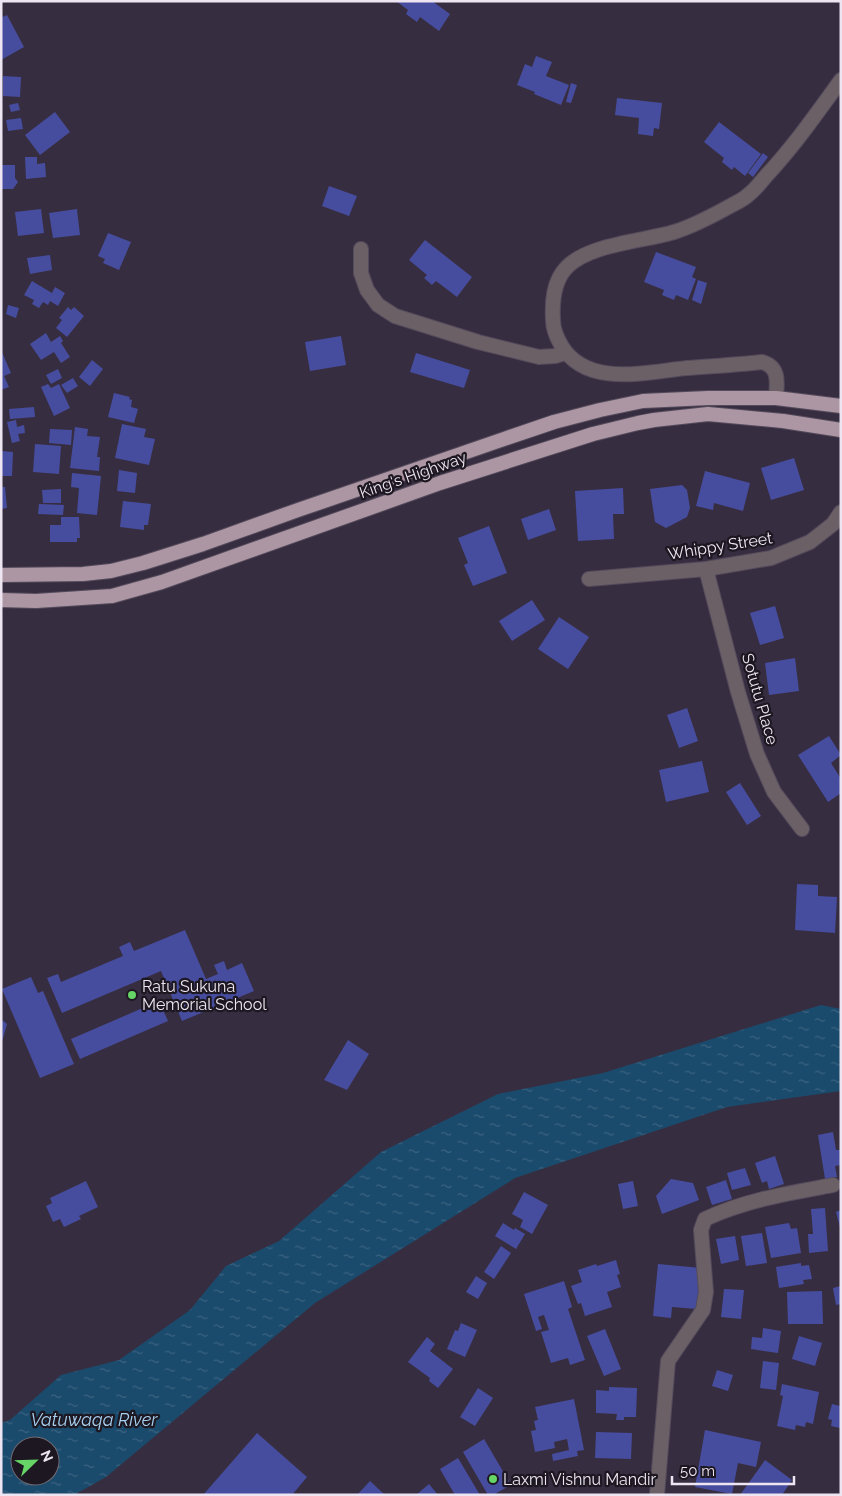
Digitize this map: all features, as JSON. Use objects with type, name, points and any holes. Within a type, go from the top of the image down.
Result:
[{"type":"highway","name":"King's Highway","points":[[1,575],[83,574],[111,571],[143,563],[554,422],[643,401],[708,398],[776,398],[841,406]]},
{"type":"highway","name":"King's Highway","points":[[1,600],[36,601],[112,596],[162,582],[440,483],[575,440],[638,423],[708,414],[783,421],[841,430]]},
{"type":"street","points":[[776,398],[776,374],[771,366],[762,362],[629,374],[601,374],[588,369],[575,362],[565,353],[559,341],[553,326],[552,306],[555,288],[558,278],[567,267],[578,259],[632,241],[674,232],[716,214],[748,196],[787,154],[841,80]]},
{"type":"street","points":[[361,249],[361,273],[367,290],[378,305],[395,316],[478,342],[538,357],[565,353]]},
{"type":"street","name":"Whippy Street","points":[[589,579],[706,569],[771,558],[810,542],[833,524],[841,512]]},
{"type":"street","name":"Sotutu Place","points":[[706,569],[738,692],[757,754],[774,792],[802,830]]},
{"type":"street","points":[[657,1495],[668,1361],[703,1310],[706,1292],[701,1230],[705,1220],[722,1211],[778,1195],[833,1185]]},
{"type":"water","name":"Vatuwaqa River","points":[[821,1005],[841,1009],[841,1091],[727,1107],[515,1178],[315,1303],[106,1477],[74,1495],[1,1495],[1,1423],[10,1420],[61,1375],[119,1360],[190,1310],[226,1266],[279,1241],[381,1152],[498,1094],[603,1073]]},
{"type":"building","points":[[396,1],[432,1],[450,14],[439,31],[420,17],[417,22],[406,14],[408,10]]},
{"type":"building","points":[[1,13],[3,17],[7,15],[24,47],[1,60]]},
{"type":"building","points":[[536,56],[552,62],[546,76],[569,85],[561,105],[517,85],[525,64],[532,67]]},
{"type":"building","points":[[3,76],[21,77],[20,97],[3,96]]},
{"type":"building","points":[[571,83],[577,85],[571,103],[566,102]]},
{"type":"building","points":[[617,98],[662,103],[659,129],[654,128],[653,136],[638,134],[639,118],[615,115]]},
{"type":"building","points":[[18,103],[20,110],[11,112],[9,105]]},
{"type":"building","points":[[55,112],[70,132],[40,155],[25,135]]},
{"type":"building","points":[[21,118],[23,129],[8,131],[6,120]]},
{"type":"building","points":[[719,122],[761,154],[745,176],[734,167],[732,170],[722,162],[724,158],[704,142]]},
{"type":"building","points":[[763,153],[768,157],[753,177],[748,173]]},
{"type":"building","points":[[25,157],[37,157],[37,164],[45,163],[46,177],[26,179]]},
{"type":"building","points":[[1,165],[15,165],[15,178],[18,182],[13,189],[1,189]]},
{"type":"building","points":[[329,186],[357,196],[349,216],[322,206]]},
{"type":"building","points":[[41,209],[44,233],[18,236],[15,212]]},
{"type":"building","points":[[77,209],[80,235],[53,238],[49,213]]},
{"type":"building","points":[[108,233],[131,242],[119,270],[103,263],[105,259],[98,256]]},
{"type":"building","points":[[425,240],[472,277],[457,297],[436,281],[432,285],[424,278],[427,275],[409,260]]},
{"type":"building","points":[[656,252],[696,267],[692,277],[696,279],[688,300],[676,295],[674,300],[662,295],[664,290],[644,282]]},
{"type":"building","points":[[50,255],[52,270],[30,274],[27,258]]},
{"type":"building","points":[[698,280],[707,283],[701,304],[692,300]]},
{"type":"building","points":[[32,281],[52,293],[55,287],[65,293],[58,306],[50,301],[48,305],[43,302],[39,308],[32,304],[34,300],[24,295]]},
{"type":"building","points":[[8,305],[19,308],[16,318],[6,314]]},
{"type":"building","points":[[68,307],[71,310],[74,307],[84,316],[67,337],[56,328],[62,320],[59,318]]},
{"type":"building","points":[[46,333],[51,342],[60,336],[63,341],[61,343],[70,357],[61,363],[54,352],[41,360],[30,344]]},
{"type":"building","points":[[341,336],[346,365],[310,371],[305,342]]},
{"type":"building","points":[[1,350],[11,373],[4,376],[9,387],[1,390]]},
{"type":"building","points":[[416,353],[470,370],[464,388],[410,372]]},
{"type":"building","points":[[92,360],[103,369],[90,386],[79,377]]},
{"type":"building","points":[[58,369],[62,378],[51,384],[46,375]]},
{"type":"building","points":[[73,378],[78,386],[67,393],[61,385]]},
{"type":"building","points":[[48,384],[51,388],[59,384],[70,408],[54,416],[41,387]]},
{"type":"building","points":[[114,393],[130,397],[129,399],[132,400],[131,407],[138,409],[134,423],[108,417]]},
{"type":"building","points":[[34,407],[35,417],[10,419],[9,409]]},
{"type":"building","points":[[16,420],[17,427],[24,425],[25,433],[18,434],[20,441],[12,443],[7,422]]},
{"type":"building","points":[[122,424],[146,429],[144,437],[155,439],[149,465],[115,458]]},
{"type":"building","points":[[75,427],[88,429],[87,436],[100,437],[97,457],[100,457],[99,471],[70,468]]},
{"type":"building","points":[[50,429],[72,430],[71,445],[49,443]]},
{"type":"building","points":[[35,444],[61,446],[59,474],[33,472]]},
{"type":"building","points":[[1,451],[13,452],[12,476],[1,476]]},
{"type":"building","points":[[794,458],[804,490],[771,500],[761,468]]},
{"type":"building","points":[[119,470],[137,473],[135,493],[117,491]]},
{"type":"building","points":[[705,471],[750,483],[743,511],[714,503],[713,510],[696,506]]},
{"type":"building","points":[[72,473],[101,476],[97,515],[77,513],[79,488],[71,487]]},
{"type":"building","points":[[682,485],[687,490],[690,508],[687,517],[666,528],[655,522],[650,489]]},
{"type":"building","points":[[1,487],[5,487],[7,508],[1,509]]},
{"type":"building","points":[[623,488],[624,514],[613,514],[614,539],[578,541],[575,491]]},
{"type":"building","points":[[61,489],[61,503],[43,503],[42,490]]},
{"type":"building","points":[[123,501],[151,504],[148,525],[144,525],[144,530],[120,527]]},
{"type":"building","points":[[39,504],[64,505],[63,515],[38,514]]},
{"type":"building","points":[[549,509],[556,530],[528,540],[521,519]]},
{"type":"building","points":[[61,517],[79,517],[80,538],[77,538],[77,542],[50,542],[50,525],[61,525]]},
{"type":"building","points":[[489,526],[507,573],[473,586],[464,565],[468,563],[458,538]]},
{"type":"building","points":[[532,600],[545,620],[512,641],[499,621]]},
{"type":"building","points":[[775,606],[784,638],[760,645],[750,613]]},
{"type":"building","points":[[559,617],[589,637],[568,669],[538,649]]},
{"type":"building","points":[[795,658],[799,691],[769,695],[765,663]]},
{"type":"building","points":[[687,708],[698,741],[679,748],[667,715]]},
{"type":"building","points":[[829,736],[841,755],[831,763],[841,779],[841,793],[828,802],[798,755]]},
{"type":"building","points":[[702,761],[709,792],[666,802],[659,770]]},
{"type":"building","points":[[740,783],[761,816],[747,825],[726,792]]},
{"type":"building","points":[[797,884],[818,885],[818,896],[837,897],[835,933],[795,930]]},
{"type":"building","points":[[185,930],[206,979],[218,974],[214,965],[224,961],[227,970],[242,963],[254,991],[182,1021],[161,971],[62,1013],[47,978],[58,974],[61,982],[123,956],[119,947],[130,942],[134,951]]},
{"type":"building","points":[[31,977],[38,993],[43,991],[74,1064],[40,1078],[2,989]]},
{"type":"building","points":[[159,1001],[168,1021],[80,1059],[71,1039]]},
{"type":"building","points":[[1,1019],[7,1024],[2,1042],[1,1042]]},
{"type":"building","points":[[348,1040],[369,1054],[347,1090],[324,1080]]},
{"type":"building","points":[[833,1132],[836,1150],[841,1150],[841,1165],[835,1166],[837,1177],[825,1179],[818,1135]]},
{"type":"building","points":[[775,1156],[784,1184],[769,1189],[767,1181],[762,1183],[755,1163]]},
{"type":"building","points":[[745,1168],[751,1185],[732,1190],[727,1173]]},
{"type":"building","points":[[671,1179],[693,1183],[699,1200],[662,1214],[656,1196]]},
{"type":"building","points":[[726,1180],[732,1199],[712,1205],[706,1187]]},
{"type":"building","points":[[86,1181],[98,1207],[79,1216],[81,1219],[64,1227],[60,1219],[53,1222],[46,1206],[52,1203],[50,1198]]},
{"type":"building","points":[[633,1181],[638,1206],[623,1209],[618,1184]]},
{"type":"building","points":[[524,1192],[548,1205],[532,1234],[520,1227],[523,1220],[512,1214]]},
{"type":"building","points":[[825,1208],[828,1251],[809,1253],[808,1234],[813,1234],[811,1209]]},
{"type":"building","points":[[841,1210],[841,1227],[840,1227],[836,1212]]},
{"type":"building","points":[[503,1223],[525,1234],[516,1249],[495,1236]]},
{"type":"building","points":[[789,1223],[791,1229],[797,1228],[801,1253],[771,1258],[765,1227]]},
{"type":"building","points":[[762,1233],[767,1263],[746,1266],[741,1236]]},
{"type":"building","points":[[735,1236],[739,1260],[721,1264],[716,1239]]},
{"type":"building","points":[[501,1246],[511,1253],[494,1279],[484,1272]]},
{"type":"building","points":[[616,1260],[620,1274],[617,1275],[621,1287],[607,1292],[612,1307],[585,1316],[581,1303],[578,1304],[571,1286],[582,1282],[578,1270]]},
{"type":"building","points":[[801,1263],[801,1266],[809,1265],[812,1279],[803,1280],[804,1284],[779,1288],[776,1267]]},
{"type":"building","points":[[658,1264],[701,1268],[697,1309],[672,1307],[671,1318],[653,1316]]},
{"type":"building","points":[[476,1276],[487,1283],[478,1299],[466,1292]]},
{"type":"building","points":[[564,1281],[572,1307],[568,1309],[585,1360],[570,1365],[568,1358],[551,1363],[541,1332],[549,1330],[544,1315],[538,1317],[542,1329],[536,1331],[524,1294]]},
{"type":"building","points":[[841,1286],[841,1304],[836,1305],[833,1288]]},
{"type":"building","points":[[724,1289],[744,1290],[741,1319],[721,1317]]},
{"type":"building","points":[[822,1291],[823,1324],[788,1324],[787,1292]]},
{"type":"building","points":[[461,1323],[477,1330],[465,1357],[447,1349],[455,1330],[458,1331]]},
{"type":"building","points":[[763,1328],[781,1331],[778,1353],[751,1349],[752,1337],[762,1338]]},
{"type":"building","points":[[605,1329],[621,1369],[604,1376],[587,1336]]},
{"type":"building","points":[[799,1336],[822,1343],[815,1366],[792,1359]]},
{"type":"building","points":[[427,1337],[435,1344],[430,1351],[453,1369],[438,1388],[429,1381],[430,1378],[408,1362]]},
{"type":"building","points":[[763,1361],[779,1363],[776,1390],[760,1388]]},
{"type":"building","points":[[717,1370],[733,1375],[728,1391],[712,1386]]},
{"type":"building","points":[[782,1384],[819,1392],[813,1424],[806,1422],[805,1427],[796,1425],[795,1430],[777,1426],[783,1396],[780,1395]]},
{"type":"building","points":[[609,1387],[637,1388],[636,1417],[624,1417],[624,1420],[616,1420],[617,1414],[596,1413],[596,1390],[609,1391]]},
{"type":"building","points":[[478,1388],[493,1398],[475,1426],[460,1417]]},
{"type":"building","points":[[574,1399],[584,1450],[577,1451],[578,1456],[553,1461],[552,1454],[569,1450],[567,1439],[554,1442],[555,1448],[535,1452],[531,1431],[536,1430],[534,1421],[538,1420],[535,1407]]},
{"type":"building","points":[[832,1404],[840,1406],[840,1428],[831,1426],[832,1420],[828,1419]]},
{"type":"building","points":[[705,1430],[761,1442],[756,1467],[738,1463],[732,1494],[695,1487]]},
{"type":"building","points":[[596,1432],[632,1433],[631,1459],[595,1458]]},
{"type":"building","points":[[257,1433],[307,1477],[292,1495],[203,1495]]},
{"type":"building","points":[[484,1439],[511,1485],[493,1495],[488,1495],[463,1452]]},
{"type":"building","points":[[458,1458],[480,1495],[455,1495],[440,1469]]},
{"type":"building","points":[[765,1460],[792,1480],[782,1495],[740,1495]]},
{"type":"building","points":[[370,1481],[385,1495],[357,1495]]},
{"type":"building","points":[[429,1484],[438,1495],[416,1495]]},
{"type":"place","name":"Ratu Sukuna Memorial School","points":[[132,995]]},
{"type":"place","name":"Laxmi Vishnu Mandir","points":[[493,1479]]}]
